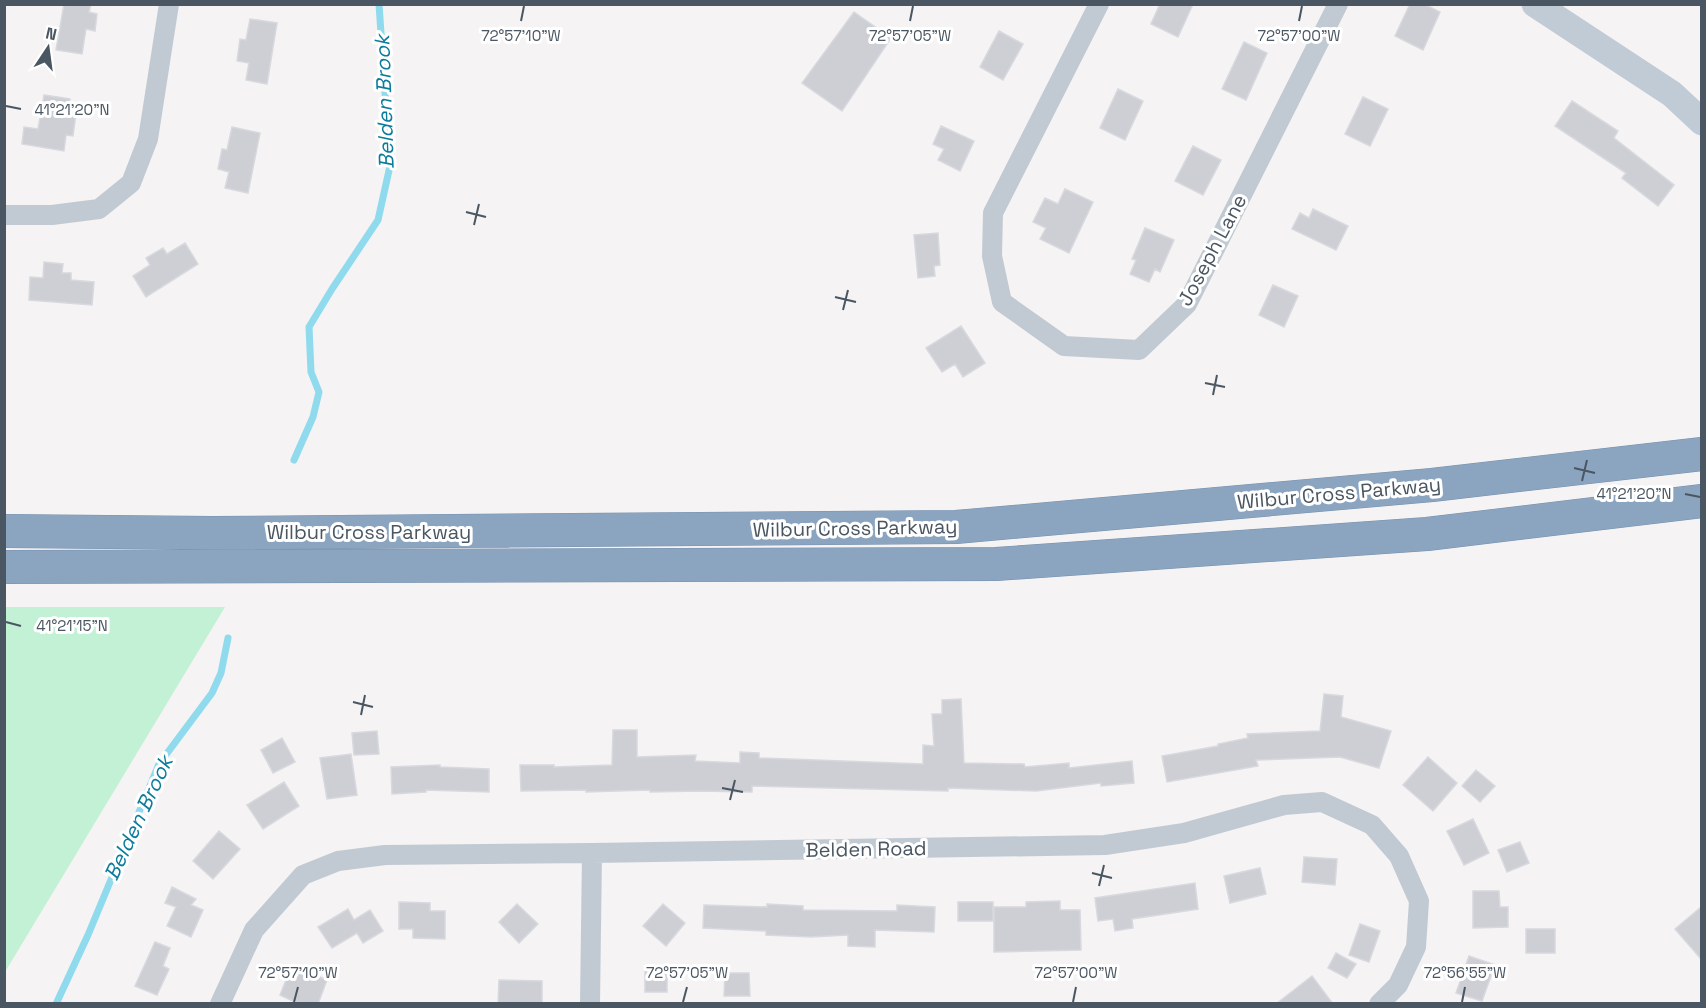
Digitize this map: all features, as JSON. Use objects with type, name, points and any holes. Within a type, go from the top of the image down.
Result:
[{"type":"highway","name":"Wilbur Cross Parkway","points":[[4,531],[212,533],[956,527],[1432,485],[1701,454]]},
{"type":"highway","name":"Wilbur Cross Parkway","points":[[4,567],[996,564],[1426,534],[1701,501]]},
{"type":"main road","points":[[1534,4],[1672,94],[1701,122]]},
{"type":"street","points":[[4,215],[52,215],[99,209],[131,183],[148,139],[169,4]]},
{"type":"street","name":"Joseph Lane","points":[[1099,4],[993,213],[992,256],[1002,302],[1064,346],[1139,350],[1187,304],[1338,4]]},
{"type":"street","name":"Belden Road","points":[[220,1004],[254,930],[303,875],[338,861],[385,855],[1106,845],[1185,832],[1284,805],[1322,802],[1372,825],[1399,856],[1419,901],[1416,947],[1398,985],[1379,1004]]},
{"type":"street","points":[[590,1004],[592,853]]},
{"type":"green space","points":[[4,607],[225,607],[5,972]]},
{"type":"building","points":[[64,4],[91,4],[89,12],[97,14],[95,31],[86,29],[82,54],[56,50]]},
{"type":"building","points":[[1160,4],[1193,4],[1178,37],[1151,24]]},
{"type":"building","points":[[1410,4],[1424,4],[1440,12],[1423,50],[1395,36]]},
{"type":"building","points":[[854,12],[891,38],[842,111],[802,83]]},
{"type":"building","points":[[250,19],[277,23],[267,84],[246,80],[249,63],[237,61],[240,39],[246,40]]},
{"type":"building","points":[[999,31],[1023,44],[1003,80],[980,67]]},
{"type":"building","points":[[1244,42],[1267,53],[1246,100],[1222,89]]},
{"type":"building","points":[[1118,89],[1143,101],[1125,140],[1100,128]]},
{"type":"building","points":[[44,95],[70,99],[68,112],[76,113],[73,136],[66,135],[64,151],[22,144],[24,127],[38,129]]},
{"type":"building","points":[[1363,97],[1388,109],[1370,146],[1345,134]]},
{"type":"building","points":[[1572,101],[1618,131],[1614,138],[1674,185],[1658,206],[1622,178],[1626,173],[1555,126]]},
{"type":"building","points":[[941,126],[974,141],[960,171],[938,160],[944,149],[933,144]]},
{"type":"building","points":[[232,127],[260,133],[248,193],[225,188],[229,172],[218,169],[222,149],[227,150]]},
{"type":"building","points":[[1193,146],[1221,160],[1203,195],[1175,181]]},
{"type":"building","points":[[1065,189],[1093,202],[1069,253],[1040,239],[1046,228],[1033,222],[1045,198],[1058,204]]},
{"type":"building","points":[[1313,209],[1348,226],[1336,250],[1292,229],[1300,213],[1309,218]]},
{"type":"building","points":[[1145,228],[1174,240],[1160,272],[1155,269],[1149,282],[1130,274],[1136,260],[1132,259]]},
{"type":"building","points":[[938,233],[940,265],[934,266],[935,276],[918,278],[914,235]]},
{"type":"building","points":[[185,243],[198,264],[146,297],[133,276],[150,265],[146,258],[163,248],[167,254]]},
{"type":"building","points":[[44,262],[63,264],[62,273],[71,273],[71,280],[94,282],[92,305],[29,300],[30,277],[43,278]]},
{"type":"building","points":[[1273,285],[1298,296],[1284,327],[1259,315]]},
{"type":"building","points":[[961,326],[985,363],[963,377],[955,364],[942,372],[926,348]]},
{"type":"building","points":[[1324,694],[1343,696],[1341,717],[1391,731],[1379,768],[1340,757],[1256,760],[1258,766],[1167,782],[1162,756],[1218,746],[1218,744],[1248,738],[1247,734],[1320,731]]},
{"type":"building","points":[[961,699],[964,763],[1024,764],[1025,767],[1069,763],[1069,768],[1132,761],[1134,783],[1101,786],[1101,783],[1036,791],[752,786],[752,792],[521,791],[520,765],[554,765],[554,767],[612,765],[613,730],[637,730],[637,757],[696,755],[695,761],[740,763],[740,752],[759,753],[759,758],[923,764],[923,745],[934,746],[932,714],[942,714],[942,700]]},
{"type":"building","points":[[377,731],[379,754],[354,755],[352,733]]},
{"type":"building","points":[[282,738],[295,762],[273,773],[261,750]]},
{"type":"building","points":[[351,754],[357,795],[327,799],[320,758]]},
{"type":"building","points":[[1428,757],[1457,783],[1433,811],[1403,785]]},
{"type":"building","points":[[440,765],[440,767],[489,769],[489,792],[426,790],[426,792],[392,794],[391,767]]},
{"type":"building","points":[[1476,770],[1495,786],[1480,802],[1462,786]]},
{"type":"building","points":[[284,782],[299,806],[263,829],[247,805]]},
{"type":"building","points":[[1473,819],[1489,853],[1464,865],[1447,831]]},
{"type":"building","points":[[219,831],[240,849],[213,879],[193,861]]},
{"type":"building","points":[[1520,842],[1529,863],[1507,872],[1498,850]]},
{"type":"building","points":[[1304,857],[1337,859],[1335,885],[1302,882]]},
{"type":"building","points":[[1260,868],[1266,894],[1230,903],[1224,876]]},
{"type":"building","points":[[1195,883],[1198,909],[1132,919],[1133,928],[1115,931],[1113,919],[1098,921],[1095,898]]},
{"type":"building","points":[[172,887],[196,899],[191,905],[203,910],[191,937],[167,926],[176,907],[165,903]]},
{"type":"building","points":[[1473,891],[1499,891],[1500,907],[1508,907],[1508,927],[1473,928]]},
{"type":"building","points":[[1060,901],[1060,910],[1080,910],[1081,950],[994,952],[994,907],[1026,907],[1026,902]]},
{"type":"building","points":[[399,902],[430,903],[430,911],[445,911],[445,939],[413,938],[413,929],[399,929]]},
{"type":"building","points":[[958,902],[993,902],[993,921],[958,921]]},
{"type":"building","points":[[517,904],[538,924],[519,943],[499,922]]},
{"type":"building","points":[[663,904],[685,923],[666,946],[643,926]]},
{"type":"building","points":[[767,904],[803,906],[803,910],[897,911],[897,905],[935,907],[934,932],[875,930],[875,947],[848,946],[848,935],[811,937],[766,935],[766,931],[703,928],[704,905],[767,907]]},
{"type":"building","points":[[1701,907],[1701,959],[1675,929]]},
{"type":"building","points":[[348,909],[354,920],[370,910],[383,931],[363,943],[357,933],[332,948],[318,927]]},
{"type":"building","points":[[1360,924],[1380,931],[1369,962],[1349,955]]},
{"type":"building","points":[[1526,929],[1555,929],[1555,953],[1526,953]]},
{"type":"building","points":[[155,942],[170,948],[163,966],[169,969],[157,995],[135,986]]},
{"type":"building","points":[[1336,953],[1356,964],[1347,978],[1328,968]]},
{"type":"building","points":[[1469,956],[1495,965],[1482,1001],[1456,993]]},
{"type":"building","points":[[292,965],[327,980],[318,1004],[299,1004],[280,995]]},
{"type":"building","points":[[645,965],[667,966],[667,992],[645,992]]},
{"type":"building","points":[[725,973],[749,973],[750,996],[724,996]]},
{"type":"building","points":[[1312,976],[1333,1004],[1276,1004]]},
{"type":"building","points":[[499,980],[542,981],[542,1004],[498,1004]]},
{"type":"waterway","name":"Belden Brook","points":[[294,460],[313,417],[319,392],[311,372],[309,327],[378,220],[390,166],[379,4]]},
{"type":"waterway","name":"Belden Brook","points":[[56,1004],[88,935],[159,764],[212,693],[221,673],[228,638]]}]
